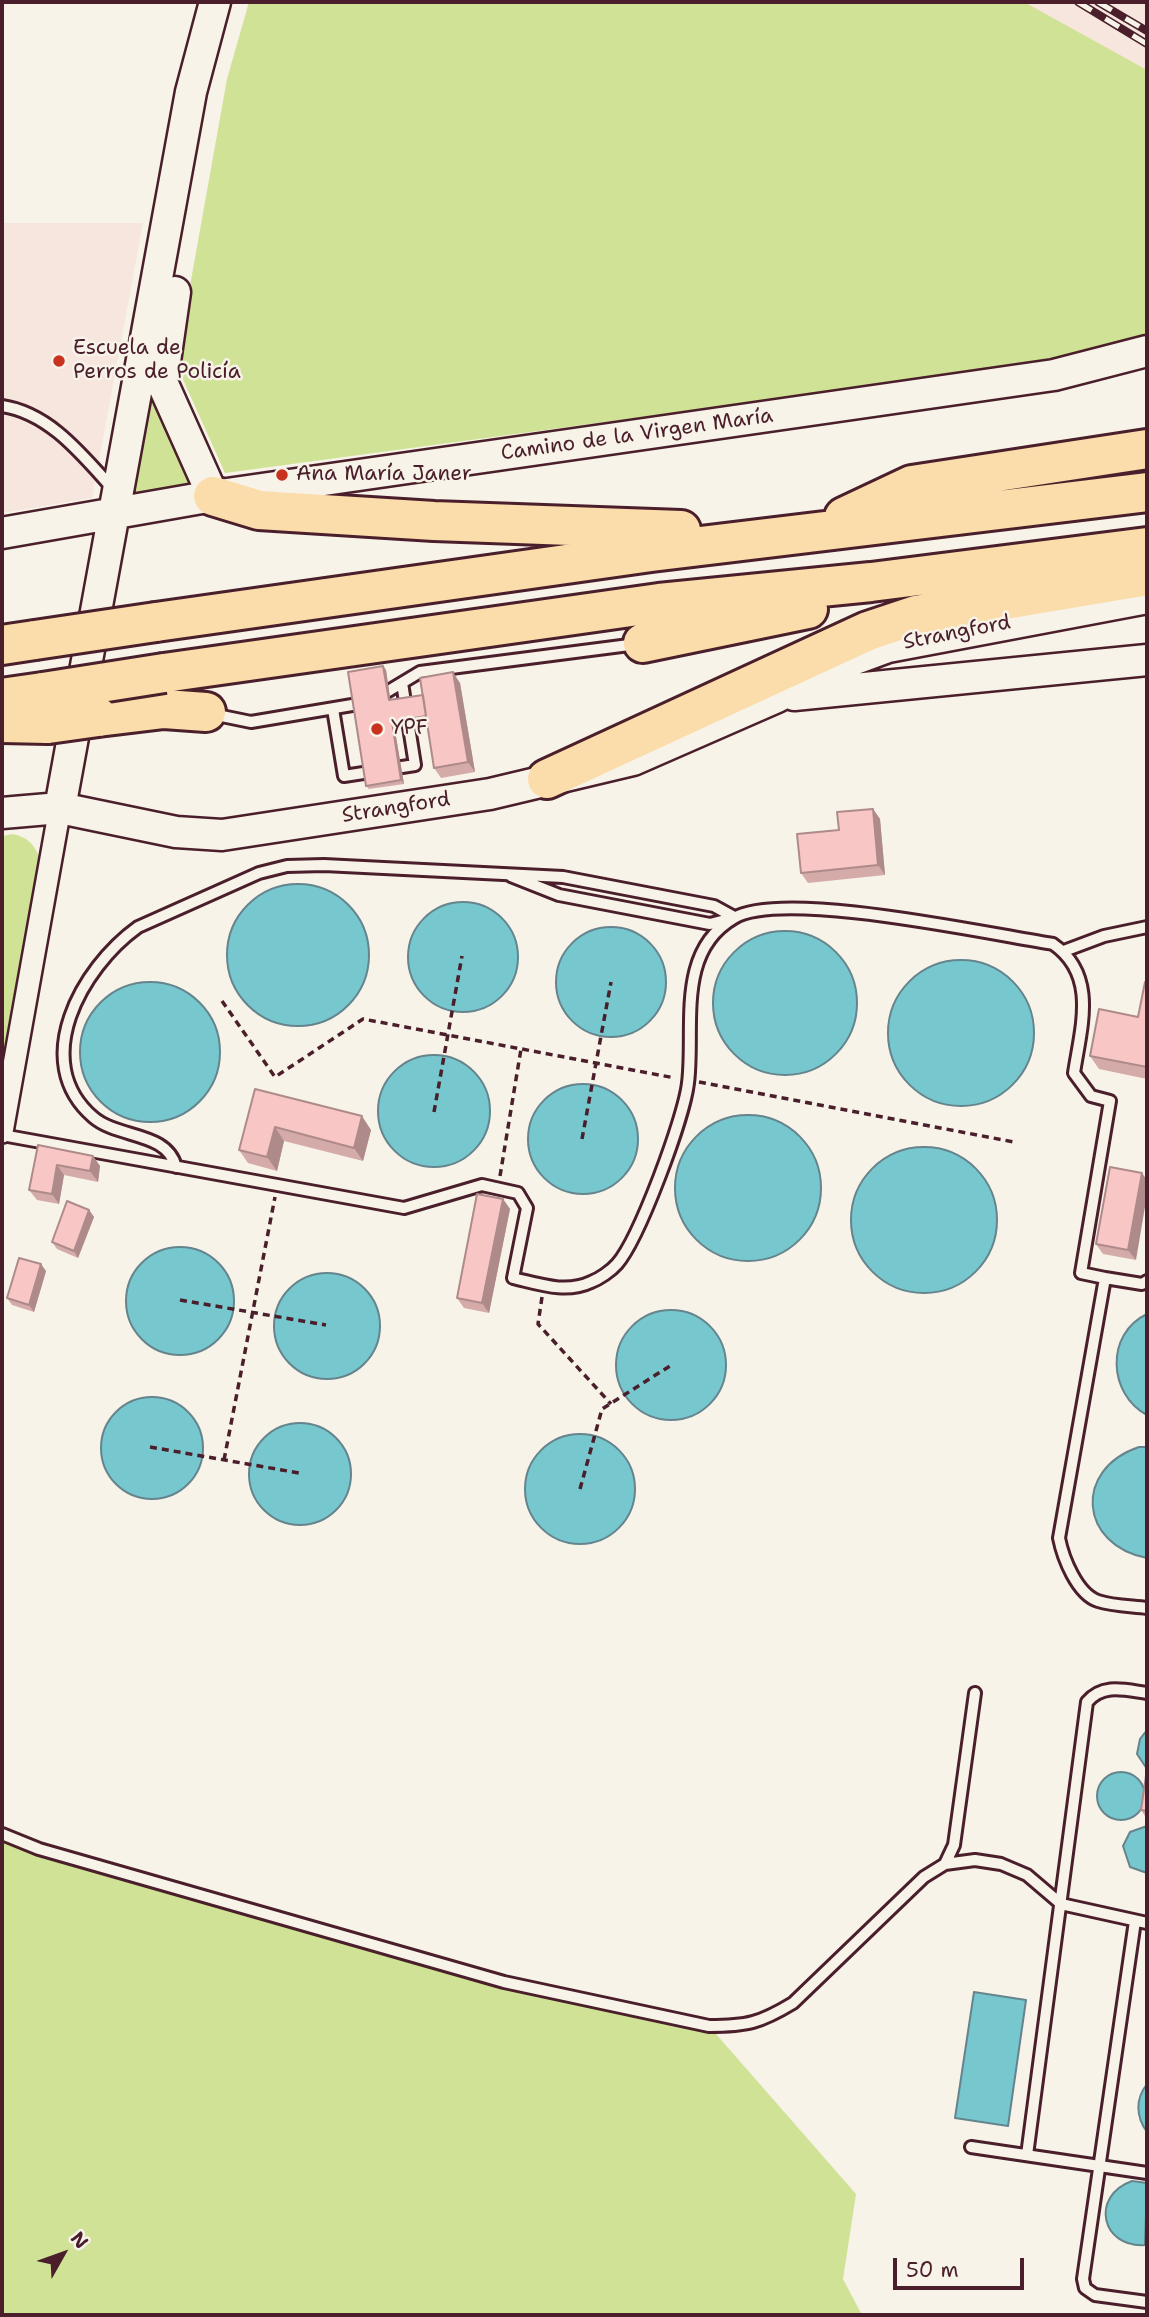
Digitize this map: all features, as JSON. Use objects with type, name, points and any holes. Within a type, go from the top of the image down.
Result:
[{"type":"highway","points":[[213,496],[259,510],[475,523],[803,533],[912,485],[1147,449]]},
{"type":"highway","points":[[18,643],[803,533],[1147,492]]},
{"type":"highway","points":[[2,723],[164,673],[659,603],[871,582],[1147,547]]},
{"type":"highway","points":[[547,779],[868,631],[916,615],[1147,576]]},
{"type":"highway","points":[[643,643],[796,614],[871,582]]},
{"type":"highway","points":[[2,698],[98,717],[164,709],[206,712]]},
{"type":"street","points":[[213,496],[162,382],[162,372],[222,13]]},
{"type":"street","points":[[2,1133],[5,1096],[191,92],[222,13]]},
{"type":"street","name":"Camino de la Virgen María","points":[[2,533],[116,504],[213,496],[1054,375],[1147,351]]},
{"type":"street","name":"Strangford","points":[[2,813],[60,808],[176,832],[222,835],[490,794],[633,760],[776,697],[839,665],[888,647],[1147,598]]},
{"type":"street","name":"Strangford","points":[[776,697],[1147,660]]},
{"type":"lane","points":[[2,406],[23,409],[61,435],[116,504]]},
{"type":"lane","points":[[206,712],[242,722],[333,709],[370,702],[420,672],[643,643]]},
{"type":"lane","points":[[333,709],[344,776],[415,765],[402,683]]},
{"type":"lane","points":[[176,1167],[174,1156],[162,1144],[131,1136],[95,1119],[80,1104],[64,1071],[63,1042],[74,1007],[84,988],[124,937],[138,927],[259,873],[287,866],[502,872],[562,877],[713,906],[734,918]]},
{"type":"lane","points":[[502,872],[559,895],[710,924],[770,908],[812,907],[1053,944],[1064,951],[1081,978],[1085,998],[1074,1073],[1091,1096],[1110,1101],[1081,1273],[1142,1284],[1147,1281]]},
{"type":"lane","points":[[2,1133],[404,1209],[482,1185],[518,1193],[527,1208],[513,1278],[568,1289],[591,1282],[616,1265],[635,1235],[682,1113],[688,1080],[692,978],[706,944],[734,918]]},
{"type":"lane","points":[[1064,951],[1104,936],[1147,927]]},
{"type":"lane","points":[[1105,1278],[1059,1538],[1062,1554],[1084,1592],[1097,1601],[1147,1608]]},
{"type":"lane","points":[[1027,2155],[1087,1702],[1096,1692],[1111,1688],[1147,1693]]},
{"type":"lane","points":[[944,1864],[954,1845],[975,1693]]},
{"type":"lane","points":[[2,1834],[39,1849],[504,1982],[709,2026],[743,2026],[771,2016],[793,2003],[924,1877],[944,1864],[975,1860],[1001,1864],[1042,1885],[1061,1904],[1147,1923]]},
{"type":"lane","points":[[1135,1921],[1102,2166],[1083,2279],[1085,2288],[1095,2295],[1144,2302],[1139,2315]]},
{"type":"lane","points":[[971,2147],[1147,2173]]},
{"type":"path","points":[[434,1112],[462,956]]},
{"type":"path","points":[[582,1139],[611,982]]},
{"type":"path","points":[[222,1001],[275,1077],[363,1019],[1014,1142]]},
{"type":"path","points":[[498,1189],[522,1049]]},
{"type":"path","points":[[224,1460],[277,1185]]},
{"type":"path","points":[[544,1285],[538,1324],[611,1404]]},
{"type":"path","points":[[180,1300],[326,1325]]},
{"type":"path","points":[[580,1489],[602,1409],[673,1364]]},
{"type":"path","points":[[150,1447],[299,1473]]},
{"type":"shaded area","points":[[1024,2],[1147,2],[1147,70],[1073,32]]},
{"type":"shaded area","name":"Escuela de Perros de Policía","points":[[2,223],[143,223],[92,498],[2,513]]},
{"type":"green space","points":[[249,2],[1024,2],[1147,70],[1147,339],[1007,368],[225,473],[181,375],[178,353],[227,79]]},
{"type":"green space","points":[[151,370],[192,478],[186,493],[148,498],[136,493],[131,483]]},
{"type":"green space","points":[[13,834],[29,842],[39,856],[2,1060],[2,836]]},
{"type":"green space","points":[[2,1834],[504,1982],[709,2026],[856,2194],[843,2279],[862,2315],[2,2315]]},
{"type":"water","points":[[298,884],[325,889],[348,905],[364,928],[369,955],[364,982],[348,1005],[325,1021],[298,1026],[271,1021],[248,1005],[232,982],[227,955],[232,928],[248,905],[271,889]]},
{"type":"water","points":[[463,902],[484,906],[502,918],[514,936],[518,957],[514,978],[502,996],[484,1008],[463,1012],[442,1008],[424,996],[412,978],[408,957],[412,936],[424,918],[442,906]]},
{"type":"water","points":[[611,927],[632,931],[650,943],[662,961],[666,982],[662,1003],[650,1021],[632,1033],[611,1037],[590,1033],[572,1021],[560,1003],[556,982],[560,961],[572,943],[590,931]]},
{"type":"water","points":[[785,931],[812,937],[836,952],[851,976],[857,1003],[851,1030],[836,1054],[812,1069],[785,1075],[758,1069],[734,1054],[719,1030],[713,1003],[719,976],[734,952],[758,937]]},
{"type":"water","points":[[961,960],[989,966],[1013,981],[1028,1005],[1034,1033],[1028,1061],[1013,1085],[989,1100],[961,1106],[933,1100],[909,1085],[894,1061],[888,1033],[894,1005],[909,981],[933,966]]},
{"type":"water","points":[[150,982],[177,988],[199,1003],[214,1025],[220,1052],[214,1079],[199,1101],[177,1116],[150,1122],[123,1116],[101,1101],[86,1079],[80,1052],[86,1025],[101,1003],[123,988]]},
{"type":"water","points":[[434,1055],[455,1060],[473,1072],[485,1090],[490,1111],[485,1132],[473,1150],[455,1162],[434,1167],[413,1162],[395,1150],[383,1132],[378,1111],[383,1090],[395,1072],[413,1060]]},
{"type":"water","points":[[583,1084],[604,1088],[622,1100],[634,1118],[638,1139],[634,1160],[622,1178],[604,1190],[583,1194],[562,1190],[544,1178],[532,1160],[528,1139],[532,1118],[544,1100],[562,1088]]},
{"type":"water","points":[[748,1115],[776,1121],[799,1137],[815,1160],[821,1188],[815,1216],[799,1239],[776,1255],[748,1261],[720,1255],[697,1239],[681,1216],[675,1188],[681,1160],[697,1137],[720,1121]]},
{"type":"water","points":[[924,1147],[952,1152],[976,1168],[992,1192],[997,1220],[992,1248],[976,1272],[952,1288],[924,1293],[896,1288],[872,1272],[856,1248],[851,1220],[856,1192],[872,1168],[896,1152]]},
{"type":"water","points":[[180,1247],[201,1251],[218,1263],[230,1280],[234,1301],[230,1322],[218,1339],[201,1351],[180,1355],[159,1351],[142,1339],[130,1322],[126,1301],[130,1280],[142,1263],[159,1251]]},
{"type":"water","points":[[327,1273],[347,1277],[364,1289],[376,1306],[380,1326],[376,1346],[364,1363],[347,1375],[327,1379],[307,1375],[290,1363],[278,1346],[274,1326],[278,1306],[290,1289],[307,1277]]},
{"type":"water","points":[[671,1310],[692,1314],[710,1326],[722,1344],[726,1365],[722,1386],[710,1404],[692,1416],[671,1420],[650,1416],[632,1404],[620,1386],[616,1365],[620,1344],[632,1326],[650,1314]]},
{"type":"water","points":[[1147,1314],[1147,1415],[1134,1405],[1125,1393],[1117,1364],[1118,1349],[1124,1335],[1133,1323]]},
{"type":"water","points":[[152,1397],[172,1401],[188,1412],[199,1428],[203,1448],[199,1468],[188,1484],[172,1495],[152,1499],[132,1495],[116,1484],[105,1468],[101,1448],[105,1428],[116,1412],[132,1401]]},
{"type":"water","points":[[300,1423],[320,1426],[343,1445],[348,1454],[351,1474],[348,1494],[329,1517],[320,1522],[300,1525],[280,1522],[257,1503],[252,1494],[249,1474],[252,1454],[271,1431],[280,1426]]},
{"type":"water","points":[[580,1434],[601,1438],[619,1450],[631,1468],[635,1489],[631,1510],[619,1528],[601,1540],[580,1544],[559,1540],[541,1528],[529,1510],[525,1489],[529,1468],[541,1450],[559,1438]]},
{"type":"water","points":[[1139,1447],[1147,1447],[1147,1558],[1124,1550],[1108,1538],[1097,1523],[1093,1506],[1095,1488],[1103,1472],[1118,1458]]},
{"type":"water","points":[[1147,1730],[1147,1769],[1137,1754],[1140,1739]]},
{"type":"water","points":[[1121,1772],[1138,1779],[1145,1796],[1138,1813],[1121,1820],[1104,1813],[1097,1796],[1104,1779]]},
{"type":"water","points":[[1147,1826],[1147,1873],[1130,1867],[1123,1846],[1130,1832]]},
{"type":"water","points":[[974,1992],[1026,2000],[1008,2126],[955,2118]]},
{"type":"water","points":[[1147,2084],[1147,2132],[1138,2108],[1140,2096]]},
{"type":"water","points":[[1132,2181],[1147,2183],[1145,2245],[1130,2244],[1118,2238],[1110,2230],[1106,2220],[1110,2198],[1119,2188]]},
{"type":"building","points":[[383,666],[389,700],[423,695],[426,716],[392,722],[401,780],[366,786],[348,672]]},
{"type":"building","points":[[453,672],[468,762],[434,768],[420,678]]},
{"type":"building","points":[[873,809],[878,865],[801,873],[797,834],[839,830],[837,812]]},
{"type":"building","points":[[1145,982],[1147,1067],[1090,1056],[1099,1009],[1138,1017]]},
{"type":"building","points":[[255,1089],[362,1116],[354,1148],[275,1127],[267,1157],[239,1150]]},
{"type":"building","points":[[38,1145],[93,1156],[90,1171],[57,1165],[52,1194],[29,1190]]},
{"type":"building","points":[[1110,1167],[1142,1173],[1128,1250],[1096,1244]]},
{"type":"building","points":[[477,1194],[503,1199],[482,1303],[457,1298]]},
{"type":"building","points":[[67,1201],[89,1210],[74,1251],[52,1242]]},
{"type":"building","points":[[19,1258],[41,1264],[29,1305],[7,1298]]},
{"type":"building","points":[[1147,1769],[1147,1811],[1141,1810]]},
{"type":"railway","points":[[1078,2],[1147,44]]},
{"type":"railway","points":[[1098,2],[1147,31]]},
{"type":"place","name":"Escuela de Perros de Policía","points":[[59,361]]},
{"type":"place","name":"Ana María Janer","points":[[282,475]]},
{"type":"place","name":"YPF","points":[[377,729]]}]
